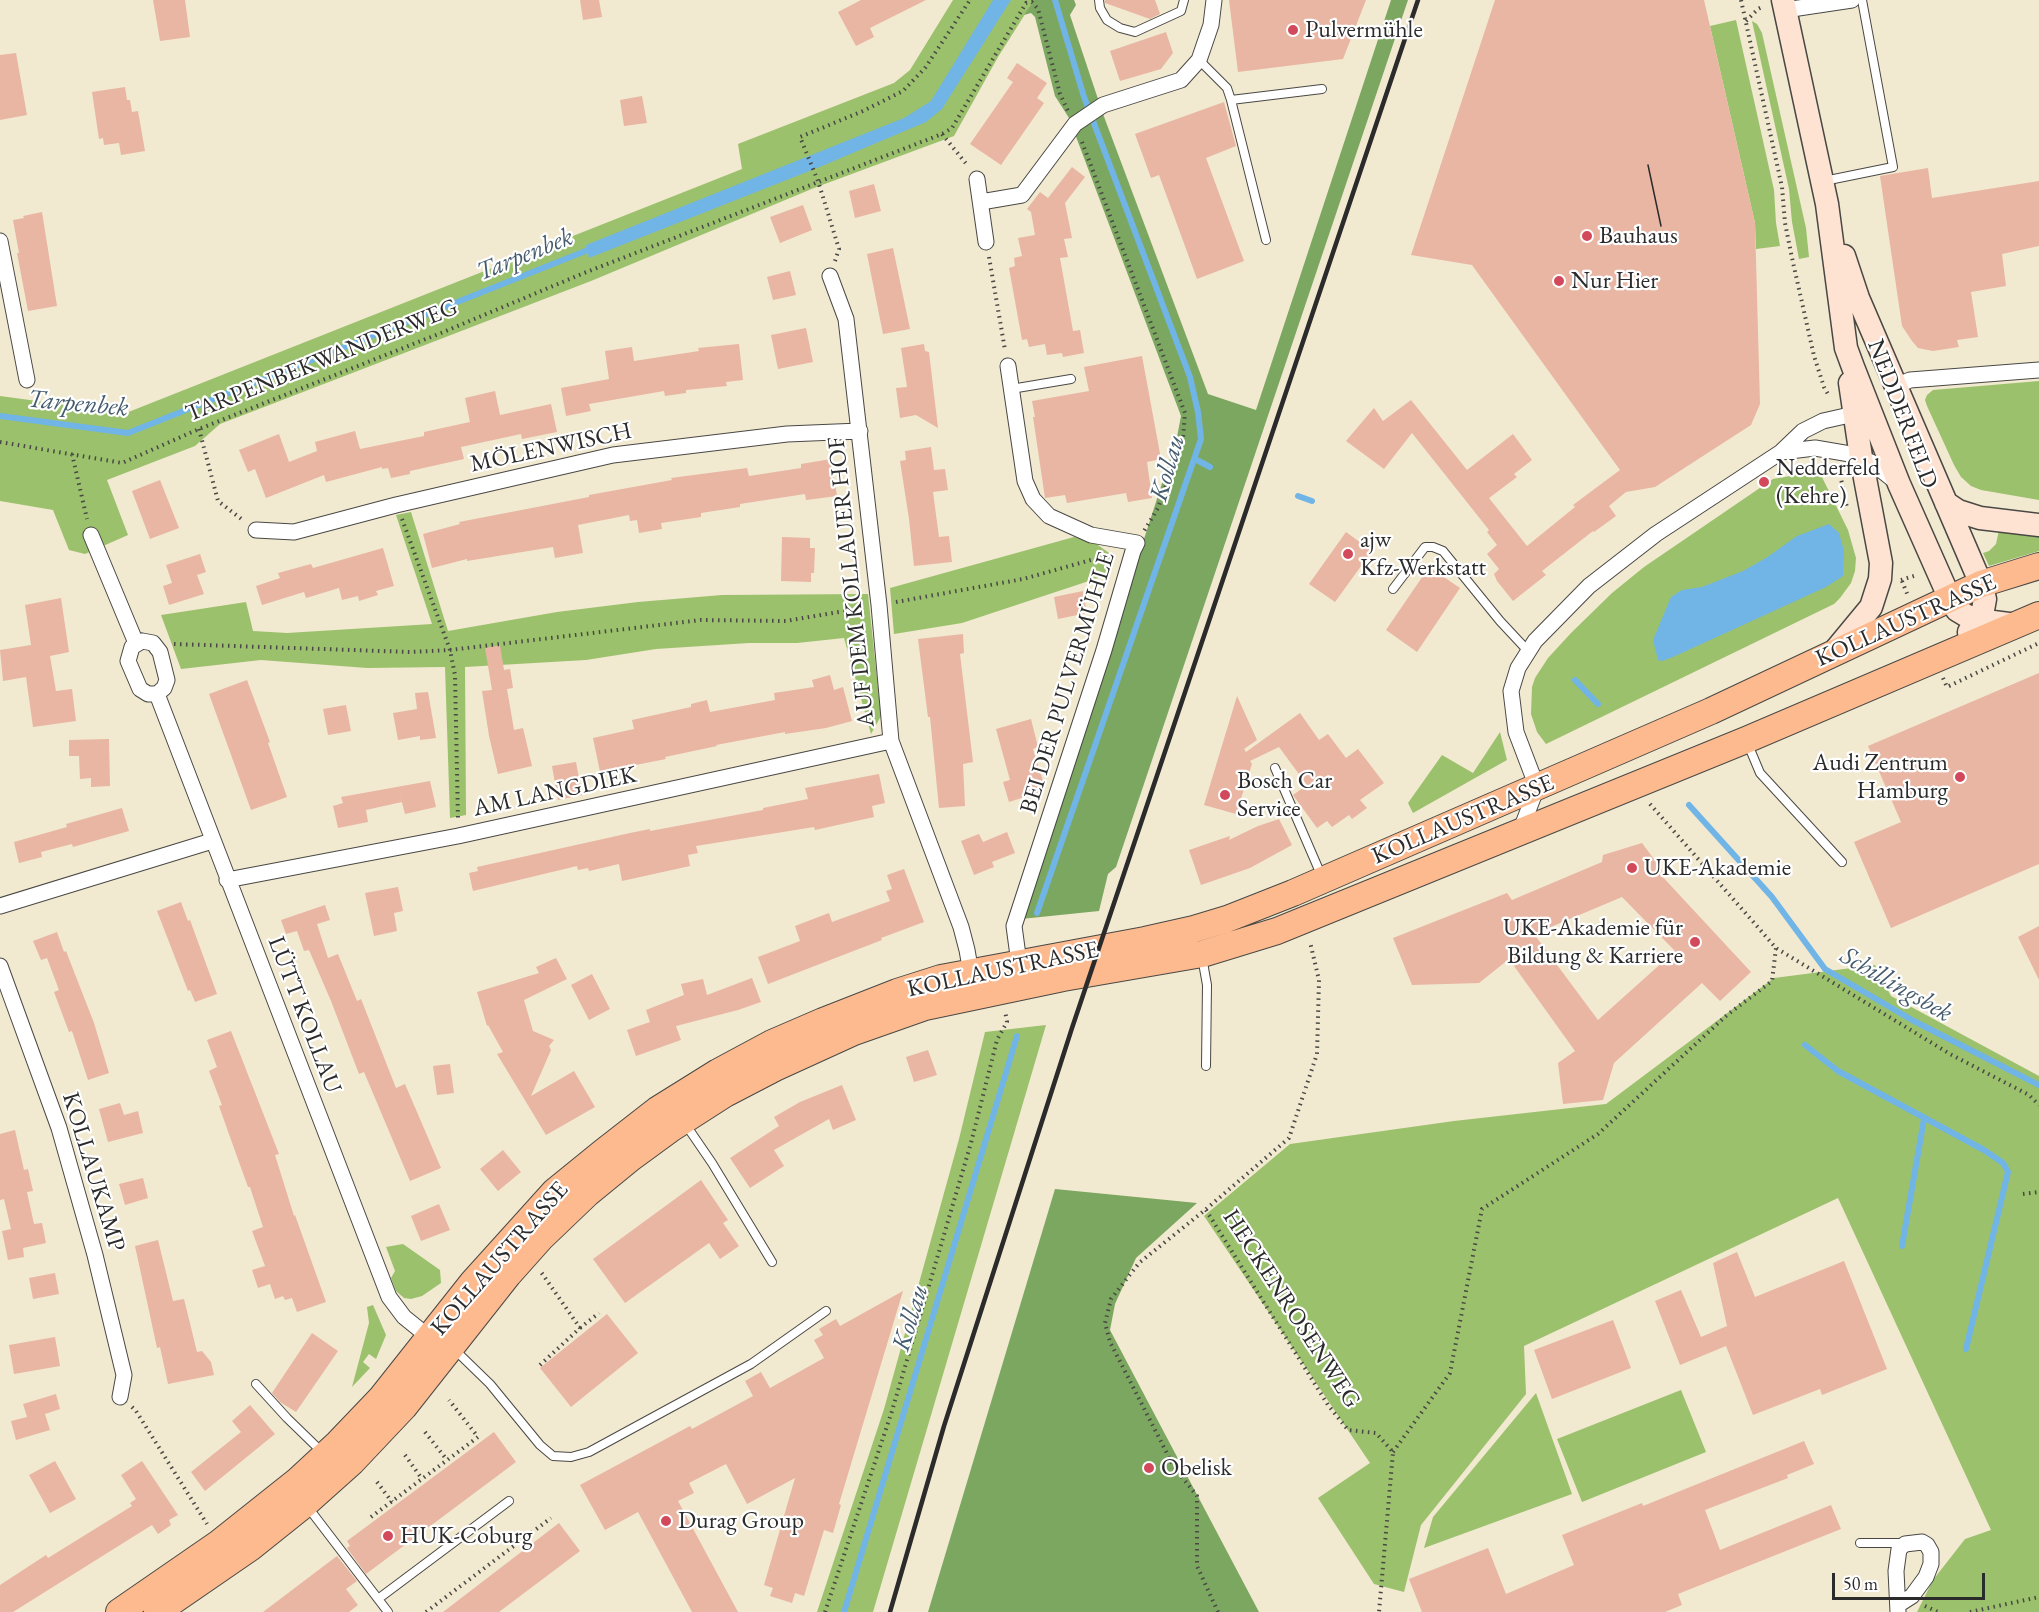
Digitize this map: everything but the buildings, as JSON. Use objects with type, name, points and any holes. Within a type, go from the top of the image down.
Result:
[{"type":"main road","name":"NEDDERFELD","points":[[1784,5],[1827,204],[1846,348],[1861,412],[1899,484],[1950,598],[1958,610],[1978,620],[2031,620]]},
{"type":"main road","name":"NEDDERFELD","points":[[1827,204],[1858,298],[1982,584],[1985,599],[1983,610],[1956,651]]},
{"type":"main road","points":[[1832,654],[1870,607],[1880,579],[1881,563],[1861,457],[1861,412],[1886,409],[1908,416]]},
{"type":"main road","points":[[1947,503],[1958,511],[1980,518],[2039,525]]},
{"type":"main road","name":"KOLLAUSTRASSE","points":[[157,1612],[250,1548],[305,1504],[352,1462],[404,1407],[472,1283],[555,1191],[657,1110],[718,1072],[782,1039],[897,992],[941,978],[1194,929],[1227,919],[1324,880],[1711,711],[1982,584],[2039,566]]},
{"type":"main road","name":"KOLLAUSTRASSE","points":[[119,1612],[219,1543],[297,1481],[441,1342],[587,1194],[631,1158],[683,1121],[775,1068],[854,1032],[925,1007],[1063,978],[1202,954],[1301,922],[1746,740],[2031,620]]},
{"type":"street","points":[[981,202],[1022,195],[1077,122],[1103,105],[1181,80],[1199,60],[1210,25],[1214,0]]},
{"type":"street","points":[[1784,5],[1852,0]]},
{"type":"street","points":[[977,179],[986,242]]},
{"type":"street","points":[[0,241],[27,380]]},
{"type":"street","name":"AUF DEM KOLLAUER HOF","points":[[830,276],[846,319],[879,605],[891,741],[961,927],[970,973]]},
{"type":"street","name":"BEI DER PULVERMÜHLE","points":[[1008,366],[1025,481],[1033,499],[1049,516],[1091,535],[1135,547],[1014,926],[1019,963]]},
{"type":"street","points":[[1896,386],[1910,380],[2039,369]]},
{"type":"street","points":[[1520,832],[1537,787],[1519,741],[1511,699],[1514,678],[1528,651],[1559,615],[1589,586],[1656,534],[1780,452],[1803,431],[1817,424],[1861,412]]},
{"type":"street","name":"MÖLENWISCH","points":[[256,530],[294,532],[396,505],[613,454],[787,434],[860,431]]},
{"type":"street","points":[[1780,452],[1822,449],[1861,457],[1884,471],[1899,484]]},
{"type":"street","points":[[91,535],[136,643]]},
{"type":"street","points":[[147,641],[160,651],[167,680],[164,688],[157,694],[148,694],[140,689],[128,656],[136,643],[147,641]]},
{"type":"street","name":"LÜTT KOLLAU","points":[[157,694],[389,1297],[404,1317],[441,1342]]},
{"type":"street","name":"AM LANGDIEK","points":[[227,880],[458,836],[891,741]]},
{"type":"street","points":[[0,906],[212,841]]},
{"type":"street","name":"KOLLAUKAMP","points":[[0,966],[59,1128],[95,1255],[124,1375],[120,1396]]},
{"type":"street","points":[[1922,1542],[1931,1552],[1931,1564],[1926,1577],[1912,1596],[1898,1608],[1897,1557],[1899,1550],[1908,1543],[1922,1542]]},
{"type":"lane","points":[[1099,0],[1100,8],[1107,20],[1120,28],[1135,32],[1180,11],[1184,0]]},
{"type":"lane","points":[[1822,181],[1893,167],[1862,0]]},
{"type":"lane","points":[[1199,60],[1227,88],[1266,240]]},
{"type":"lane","points":[[1231,100],[1322,89]]},
{"type":"lane","points":[[1011,389],[1071,379]]},
{"type":"lane","points":[[1393,589],[1425,548],[1433,546],[1443,551],[1500,621],[1528,651]]},
{"type":"lane","points":[[1746,740],[1760,773],[1842,862]]},
{"type":"lane","points":[[1275,768],[1324,880]]},
{"type":"lane","points":[[1202,954],[1207,985],[1206,1066]]},
{"type":"lane","points":[[683,1121],[712,1163],[772,1262]]},
{"type":"lane","points":[[441,1342],[490,1384],[540,1445],[553,1456],[571,1457],[589,1452],[751,1364],[826,1311]]},
{"type":"lane","points":[[256,1384],[325,1455]]},
{"type":"lane","points":[[378,1599],[509,1501]]},
{"type":"lane","points":[[305,1504],[388,1612]]},
{"type":"lane","points":[[1860,1543],[1908,1543]]},
{"type":"path","points":[[830,276],[838,249],[818,181],[800,137],[862,111],[903,90],[925,68],[970,0]]},
{"type":"path","points":[[1741,0],[1782,187],[1785,224],[1792,258],[1814,356],[1824,387]]},
{"type":"path","points":[[977,179],[942,134],[952,128],[1026,3],[1032,2],[1038,9],[1060,94],[1077,122]]},
{"type":"path","name":"TARPENBEKWANDERWEG","points":[[0,442],[122,463],[199,429],[818,181],[942,134]]},
{"type":"path","points":[[160,651],[172,644],[411,652],[450,650],[701,620],[786,621],[1023,579],[1135,547],[1158,508],[1183,438],[1185,413],[1092,168]]},
{"type":"path","points":[[986,242],[1008,366]]},
{"type":"path","points":[[199,429],[218,501],[256,530]]},
{"type":"path","points":[[72,454],[91,535]]},
{"type":"path","points":[[396,505],[450,650],[455,675],[458,836]]},
{"type":"path","points":[[1892,579],[1902,580],[1916,575]]},
{"type":"path","points":[[1902,580],[1909,598]]},
{"type":"path","points":[[1944,680],[1947,687],[2039,643]]},
{"type":"path","points":[[1634,785],[1776,948],[1950,1054],[2029,1095],[2039,1106]]},
{"type":"path","name":"HECKENROSENWEG","points":[[1218,1612],[1197,1566],[1197,1496],[1174,1467],[1110,1342],[1105,1323],[1111,1299],[1139,1263],[1289,1138],[1317,1054],[1319,980],[1312,947],[1301,922]]},
{"type":"path","points":[[1379,1612],[1393,1452],[1450,1373],[1482,1209],[1598,1134],[1727,1015],[1772,981],[1776,948]]},
{"type":"path","points":[[825,1612],[892,1411],[971,1143],[997,1040],[1007,1022],[1004,1008]]},
{"type":"path","points":[[2023,1194],[2039,1192]]},
{"type":"path","name":"HECKENROSENWEG","points":[[1205,1210],[1328,1405],[1348,1430],[1376,1433],[1393,1452]]},
{"type":"path","points":[[528,1252],[580,1328]]},
{"type":"path","points":[[540,1365],[599,1313]]},
{"type":"path","points":[[120,1396],[136,1411],[219,1543]]},
{"type":"path","points":[[371,1517],[478,1437],[449,1400]]},
{"type":"path","points":[[425,1432],[447,1460]]},
{"type":"path","points":[[405,1455],[422,1479]]},
{"type":"path","points":[[377,1482],[392,1502]]},
{"type":"path","points":[[426,1612],[551,1518]]},
{"type":"path","points":[[1970,1612],[2039,1598]]},
{"type":"green space","points":[[953,0],[1034,0],[998,57],[954,136],[814,188],[591,281],[220,424],[195,446],[107,480],[128,535],[85,554],[69,550],[53,510],[0,501],[0,396],[126,413],[742,169],[738,144],[894,83],[910,70]]},
{"type":"green space","points":[[1034,0],[1074,0],[1076,5],[1070,15],[1103,114],[1208,394],[1256,410],[1391,0],[1408,0],[1116,867],[1108,874],[1099,911],[1021,919],[1177,437],[1181,416],[1069,118],[1055,96],[1035,17],[1031,13],[1024,15]]},
{"type":"green space","points":[[1736,20],[1774,190],[1780,246],[1756,249],[1755,223],[1710,26]]},
{"type":"green space","points":[[1752,21],[1757,24],[1762,33],[1806,228],[1809,257],[1799,259],[1789,189]]},
{"type":"green space","points":[[2039,381],[2039,500],[1981,490],[1971,486],[1961,477],[1954,465],[1927,406],[1925,400],[1927,395],[1933,390]]},
{"type":"green space","points":[[1819,471],[1848,530],[1856,558],[1851,583],[1834,604],[1546,744],[1537,732],[1531,714],[1532,687],[1548,658],[1571,633],[1612,593],[1644,567],[1773,479]]},
{"type":"green space","points":[[411,512],[448,631],[557,612],[638,602],[722,595],[868,594],[881,716],[871,734],[844,638],[797,643],[749,643],[656,649],[586,660],[465,667],[466,815],[450,818],[445,667],[367,668],[261,660],[181,669],[161,615],[246,602],[253,631],[287,633],[432,624],[396,515]]},
{"type":"green space","points":[[1999,530],[2039,534],[2039,551],[1989,566],[1983,553],[1996,544]]},
{"type":"green space","points":[[1074,537],[1095,543],[1112,555],[1110,574],[962,623],[894,634],[890,588]]},
{"type":"green space","points":[[1500,732],[1507,760],[1413,813],[1408,803],[1442,755],[1473,773]]},
{"type":"green space","points":[[1875,965],[1891,996],[2039,1076],[2039,1612],[1917,1612],[1933,1580],[1965,1539],[1991,1530],[1838,1198],[1524,1346],[1526,1394],[1421,1525],[1404,1592],[1374,1584],[1318,1498],[1370,1463],[1204,1216],[1290,1144],[1454,1121],[1606,1104],[1774,978]]},
{"type":"green space","points":[[1046,1025],[873,1612],[817,1612],[884,1409],[959,1139],[985,1032]]},
{"type":"green space","points":[[1055,1189],[1197,1203],[1136,1258],[1115,1304],[1110,1330],[1259,1612],[928,1612]]},
{"type":"green space","points":[[403,1244],[440,1270],[441,1283],[422,1296],[411,1299],[404,1298],[396,1291],[391,1278],[395,1271],[386,1247]]},
{"type":"green space","points":[[373,1305],[386,1335],[376,1359],[369,1354],[363,1362],[370,1368],[352,1387],[369,1323],[367,1307]]},
{"type":"green space","points":[[1681,1390],[1706,1452],[1582,1502],[1557,1439]]},
{"type":"green space","points":[[1536,1393],[1572,1494],[1424,1548],[1433,1517]]},
{"type":"water","points":[[993,0],[1011,0],[942,109],[926,122],[822,166],[589,258],[586,245],[904,118],[931,101]]},
{"type":"water","points":[[1829,524],[1839,533],[1844,551],[1843,576],[1826,587],[1673,657],[1658,660],[1653,640],[1671,597],[1682,590],[1702,587],[1743,571],[1797,536]]},
{"type":"waterway","name":"Kollau","points":[[1037,913],[1201,439],[1190,377],[1084,97],[1055,0]]},
{"type":"waterway","name":"Tarpenbek","points":[[0,416],[128,433],[593,248]]},
{"type":"waterway","name":"Schillingsbek","points":[[1195,459],[1210,467]]},
{"type":"waterway","name":"Schillingsbek","points":[[1298,496],[1312,501]]},
{"type":"waterway","name":"Schillingsbek","points":[[1575,680],[1598,704]]},
{"type":"waterway","name":"Schillingsbek","points":[[1689,805],[1772,897],[1825,969],[1912,1020],[2039,1085]]},
{"type":"waterway","name":"Kollau","points":[[844,1612],[1017,1036]]},
{"type":"waterway","points":[[1805,1045],[1838,1071],[1984,1150],[2003,1163],[2008,1172],[1966,1349]]},
{"type":"waterway","points":[[1902,1246],[1924,1119]]},
{"type":"tram line","points":[[1648,165],[1661,226]]},
{"type":"railway","points":[[890,1612],[944,1426],[1072,1028],[1418,0]]},
{"type":"place","name":"Pulvermühle","points":[[1293,30]]},
{"type":"place","name":"Bauhaus","points":[[1587,236]]},
{"type":"place","name":"Nur Hier","points":[[1559,281]]},
{"type":"place","name":"Nedderfeld (Kehre)","points":[[1764,482]]},
{"type":"place","name":"ajw Kfz-Werkstatt","points":[[1348,554]]},
{"type":"place","name":"Audi Zentrum Hamburg","points":[[1960,777]]},
{"type":"place","name":"Bosch Car Service","points":[[1225,795]]},
{"type":"place","name":"UKE-Akademie","points":[[1632,868]]},
{"type":"place","name":"UKE-Akademie für Bildung & Karriere","points":[[1695,942]]},
{"type":"place","name":"Obelisk","points":[[1149,1468]]},
{"type":"place","name":"Durag Group","points":[[666,1521]]},
{"type":"place","name":"HUK-Coburg","points":[[388,1536]]}]
